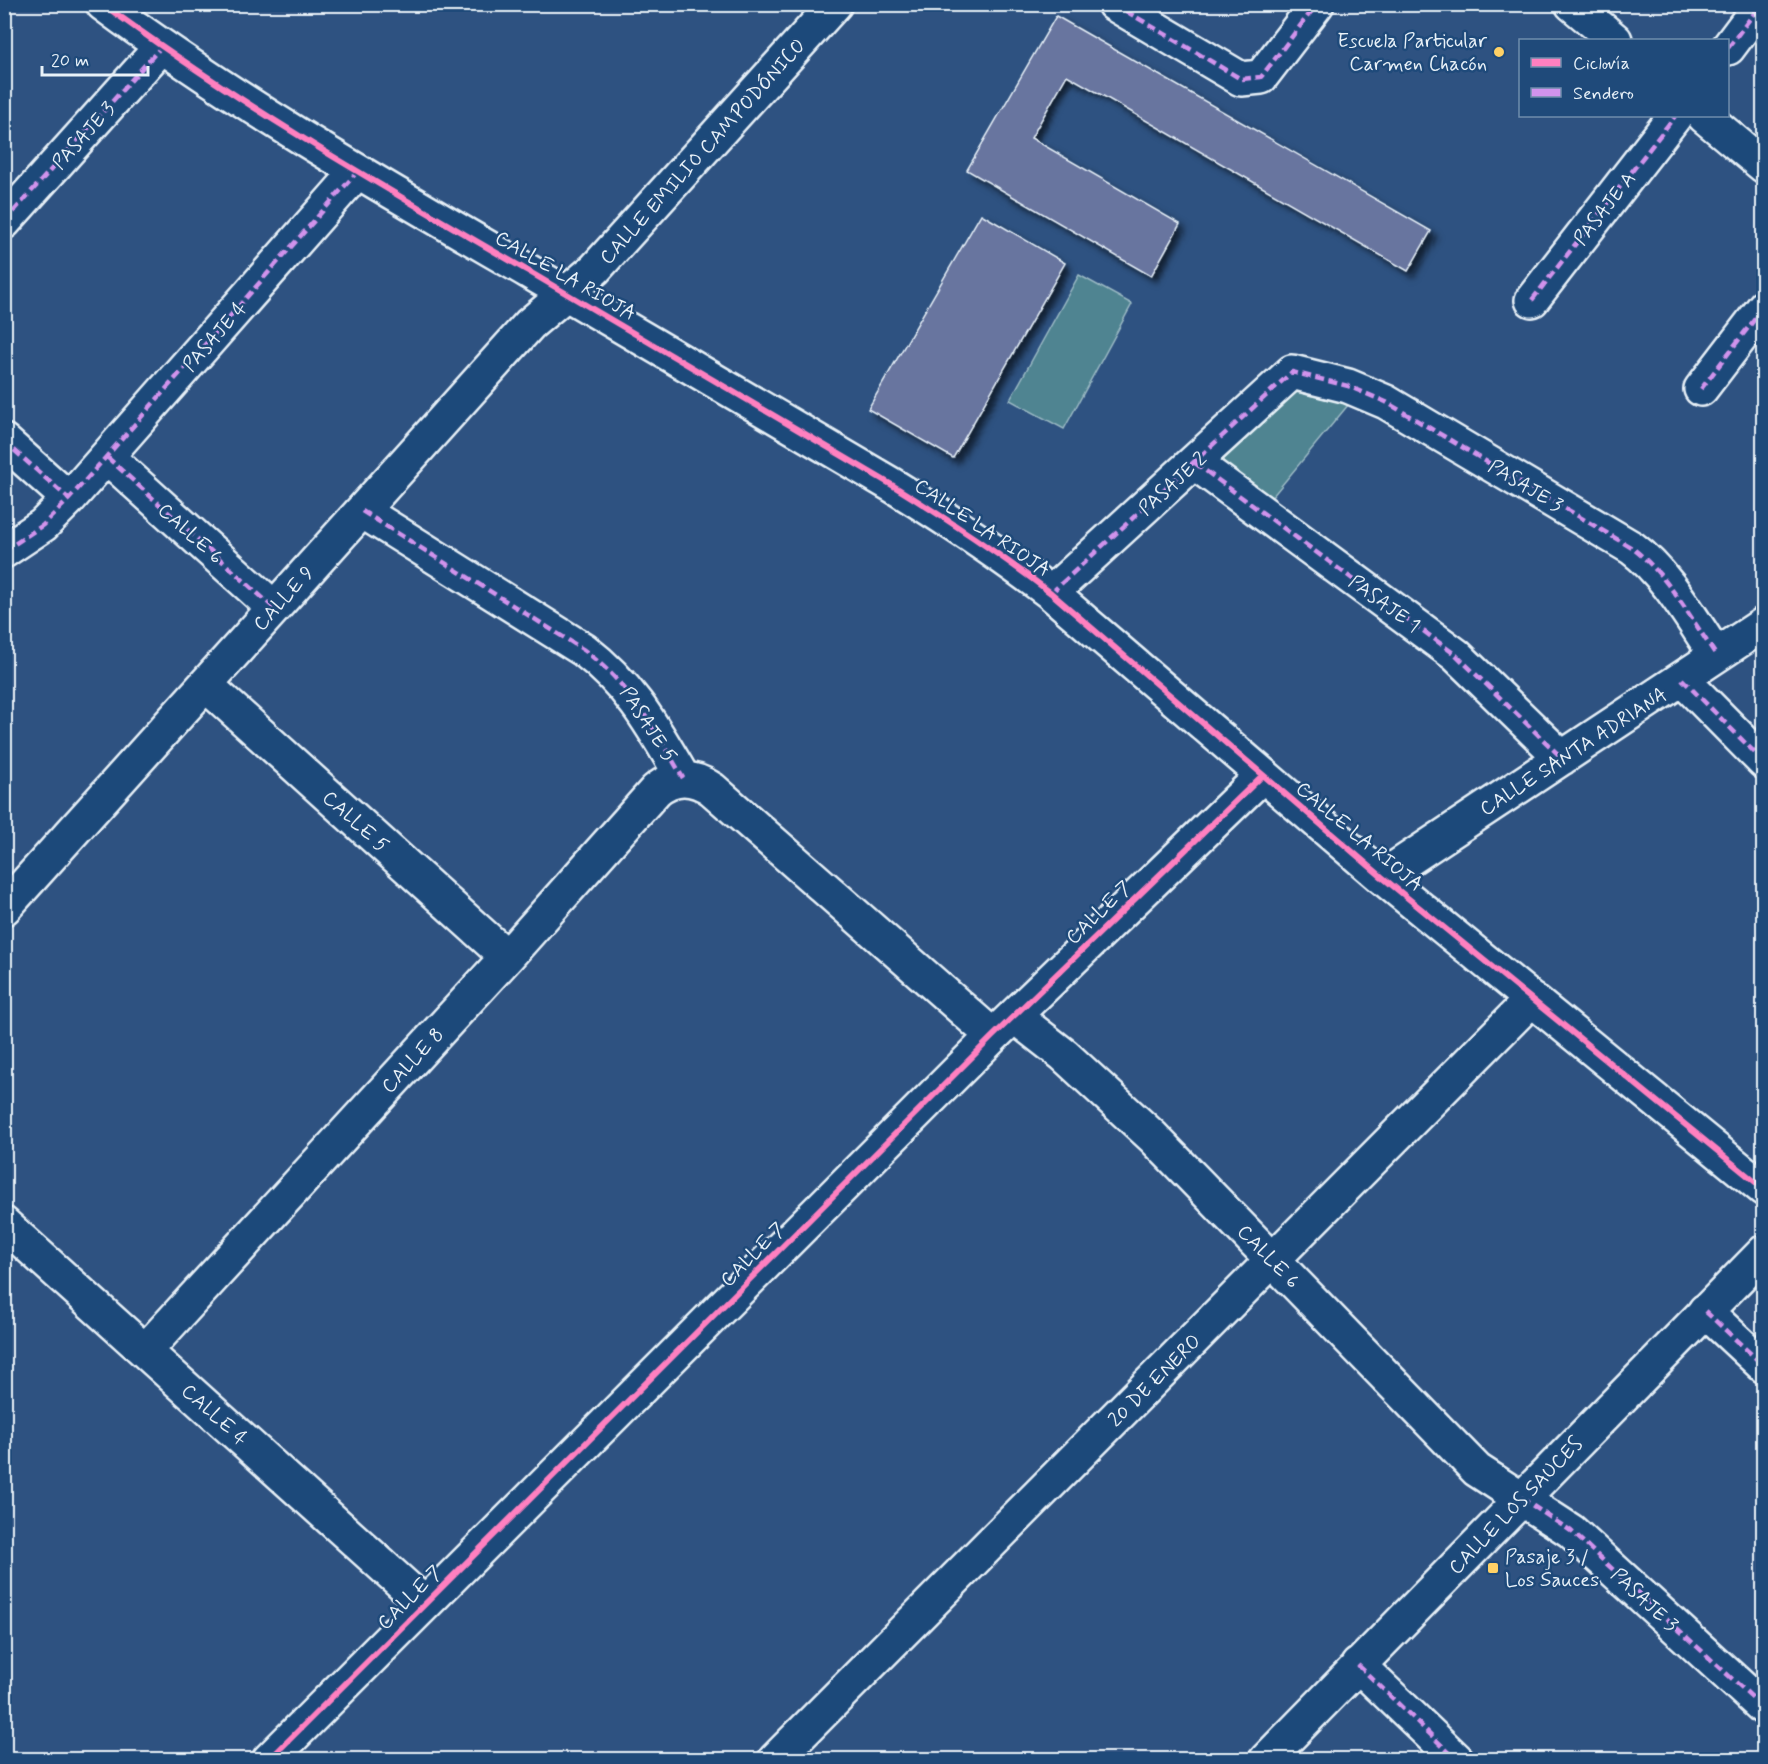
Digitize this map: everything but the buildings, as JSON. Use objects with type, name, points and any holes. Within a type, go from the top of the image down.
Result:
[{"type":"street","name":"CALLE LA RIOJA","points":[[103,4],[161,47],[357,172],[945,518],[1008,560],[1051,593],[1382,877],[1764,1190]]},
{"type":"street","name":"CALLE EMILIO CAMPODÓNICO","points":[[566,293],[595,269],[835,4]]},
{"type":"street","points":[[1114,4],[1241,79],[1261,77],[1317,4]]},
{"type":"street","points":[[1572,4],[1614,39]]},
{"type":"street","points":[[1729,47],[1761,4]]},
{"type":"street","name":"PASAJE 3","points":[[4,222],[161,47]]},
{"type":"street","name":"PASAJE A","points":[[1532,300],[1674,117]]},
{"type":"street","points":[[1705,117],[1764,166]]},
{"type":"street","name":"PASAJE 4","points":[[69,499],[357,172]]},
{"type":"street","name":"CALLE 9","points":[[4,908],[530,324],[566,293]]},
{"type":"street","points":[[1701,388],[1764,307]]},
{"type":"street","name":"PASAJE 3","points":[[1292,372],[1348,386],[1386,402],[1632,548],[1648,560],[1661,576],[1716,655]]},
{"type":"street","name":"PASAJE 2","points":[[1051,593],[1292,372]]},
{"type":"street","points":[[4,441],[69,499],[43,525],[4,551]]},
{"type":"street","name":"CALLE 6","points":[[107,457],[274,608]]},
{"type":"street","name":"PASAJE 1","points":[[1195,463],[1456,655],[1562,758]]},
{"type":"street","name":"PASAJE 5","points":[[362,511],[602,663],[631,693],[683,778],[693,779],[712,789],[1003,1026]]},
{"type":"street","name":"CALLE SANTA ADRIANA","points":[[1382,877],[1764,624]]},
{"type":"street","points":[[1682,679],[1764,762]]},
{"type":"street","name":"CALLE 5","points":[[206,685],[507,957]]},
{"type":"street","name":"CALLE 7","points":[[269,1760],[1003,1026],[1263,775]]},
{"type":"street","name":"CALLE 8","points":[[145,1351],[507,957],[656,790],[664,783],[683,778]]},
{"type":"street","name":"20 DE ENERO","points":[[775,1760],[1532,999]]},
{"type":"street","name":"CALLE 6","points":[[1003,1026],[1064,1055],[1112,1098],[1153,1137],[1477,1470],[1494,1483],[1521,1498]]},
{"type":"street","name":"CALLE 4","points":[[4,1224],[425,1604]]},
{"type":"street","name":"CALLE LOS SAUCES","points":[[1266,1760],[1764,1252]]},
{"type":"street","points":[[1705,1311],[1764,1366]]},
{"type":"street","name":"PASAJE 3","points":[[1521,1498],[1571,1531],[1764,1708]]},
{"type":"street","points":[[1358,1665],[1456,1760]]},
{"type":"green space","points":[[1079,275],[1132,304],[1064,429],[1010,400]]},
{"type":"green space","points":[[1295,392],[1349,404],[1272,497],[1218,463]]},
{"type":"marked path","points":[[1114,4],[1241,79],[1261,77],[1317,4]]},
{"type":"marked path","points":[[1729,47],[1761,4]]},
{"type":"marked path","points":[[4,222],[161,47]]},
{"type":"marked path","points":[[1532,300],[1674,117]]},
{"type":"marked path","points":[[4,551],[43,525],[69,499],[357,172]]},
{"type":"marked path","points":[[1701,389],[1764,307]]},
{"type":"marked path","points":[[1051,593],[1292,372],[1348,386],[1386,402],[1632,548],[1668,584],[1716,655]]},
{"type":"marked path","points":[[4,441],[69,499]]},
{"type":"marked path","points":[[107,457],[274,608]]},
{"type":"marked path","points":[[1195,463],[1456,655],[1562,758]]},
{"type":"marked path","points":[[362,511],[584,650],[601,664],[629,693],[683,778]]},
{"type":"marked path","points":[[1682,679],[1764,762]]},
{"type":"marked path","points":[[1705,1311],[1764,1366]]},
{"type":"marked path","points":[[1521,1498],[1571,1531],[1764,1708]]},
{"type":"marked path","points":[[1358,1665],[1457,1760]]},
{"type":"cycle path","points":[[103,4],[206,76],[312,144],[892,485],[1012,564],[1051,593],[1382,877],[1764,1189]]},
{"type":"cycle path","points":[[269,1760],[993,1036],[1263,775]]},
{"type":"place","name":"Escuela Particular Carmen Chacón","points":[[1499,52]]},
{"type":"place","name":"Pasaje 3 / Los Sauces","points":[[1493,1568]]}]
